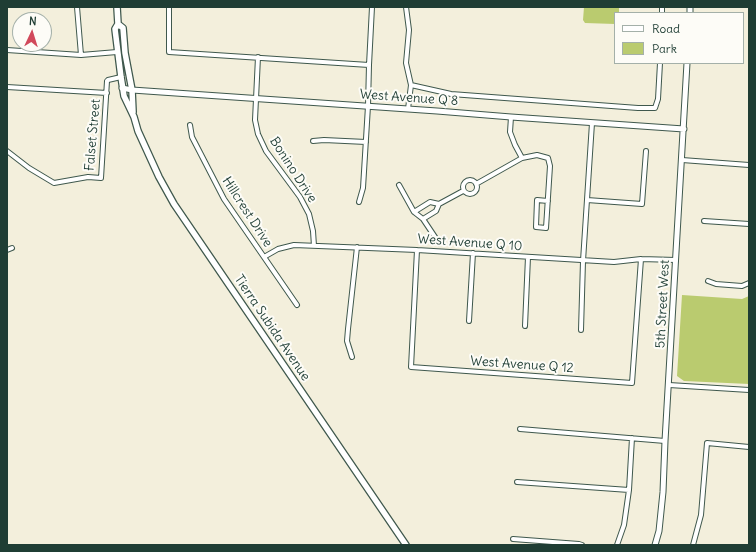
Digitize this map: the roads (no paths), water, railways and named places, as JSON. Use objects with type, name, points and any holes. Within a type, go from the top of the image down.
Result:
[{"type":"main road","name":"Tierra Subida Avenue","points":[[117,7],[118,24],[115,29],[122,88],[124,96],[134,116]]},
{"type":"main road","name":"Tierra Subida Avenue","points":[[118,24],[123,28],[125,53],[132,90],[134,116],[138,131],[159,178],[174,204],[406,545]]},
{"type":"street","points":[[77,7],[81,55]]},
{"type":"street","points":[[169,7],[169,52],[369,65]]},
{"type":"street","points":[[359,202],[363,188],[372,7]]},
{"type":"street","points":[[406,7],[408,30],[406,63],[411,85],[408,109]]},
{"type":"street","points":[[7,50],[81,55],[117,52]]},
{"type":"street","name":"Bonino Drive","points":[[258,57],[255,120],[258,134],[266,152],[300,197],[309,214],[313,231],[314,246]]},
{"type":"street","points":[[411,85],[451,94],[655,108],[658,99],[660,64]]},
{"type":"street","name":"5th Street West","points":[[655,545],[662,510],[687,64]]},
{"type":"street","points":[[107,93],[108,80],[121,77]]},
{"type":"street","name":"Falset Street","points":[[7,87],[107,93],[101,178],[88,177],[54,183],[29,168],[7,151]]},
{"type":"street","name":"West Avenue Q 8","points":[[122,88],[132,90],[684,129]]},
{"type":"street","points":[[511,117],[510,132],[522,158]]},
{"type":"street","points":[[581,330],[583,261],[592,122]]},
{"type":"street","name":"Hillcrest Drive","points":[[190,125],[192,137],[224,199],[297,305]]},
{"type":"street","points":[[313,141],[324,140],[366,142]]},
{"type":"street","points":[[587,200],[642,204],[646,151]]},
{"type":"street","points":[[476,184],[522,158],[537,155],[548,158],[550,166],[548,201],[546,228],[536,227],[537,200],[548,201]]},
{"type":"street","points":[[682,160],[749,165]]},
{"type":"street","points":[[463,191],[463,185],[465,182],[470,180],[476,184]]},
{"type":"street","points":[[463,191],[469,195],[474,194],[477,188],[476,184]]},
{"type":"street","points":[[399,185],[414,212],[423,219],[438,243]]},
{"type":"street","points":[[423,219],[436,211],[439,204],[463,191]]},
{"type":"street","points":[[414,212],[430,202],[439,204]]},
{"type":"street","points":[[704,221],[749,224]]},
{"type":"street","name":"West Avenue Q 10","points":[[264,257],[278,249],[294,245],[473,253],[583,261],[614,262],[641,259],[676,260]]},
{"type":"street","points":[[352,357],[347,341],[357,247]]},
{"type":"street","points":[[7,250],[12,248]]},
{"type":"street","name":"West Avenue Q 12","points":[[417,250],[411,367],[632,383],[641,259]]},
{"type":"street","points":[[470,320],[473,253]]},
{"type":"street","points":[[525,326],[528,257]]},
{"type":"street","points":[[708,281],[716,284],[742,286],[749,283]]},
{"type":"street","points":[[669,385],[749,390]]},
{"type":"street","points":[[520,429],[665,440]]},
{"type":"street","points":[[618,545],[624,525],[629,490],[632,438]]},
{"type":"street","points":[[693,545],[701,515],[707,443],[749,447]]},
{"type":"street","points":[[516,482],[629,490]]},
{"type":"street","points":[[513,539],[544,543],[582,545]]}]
